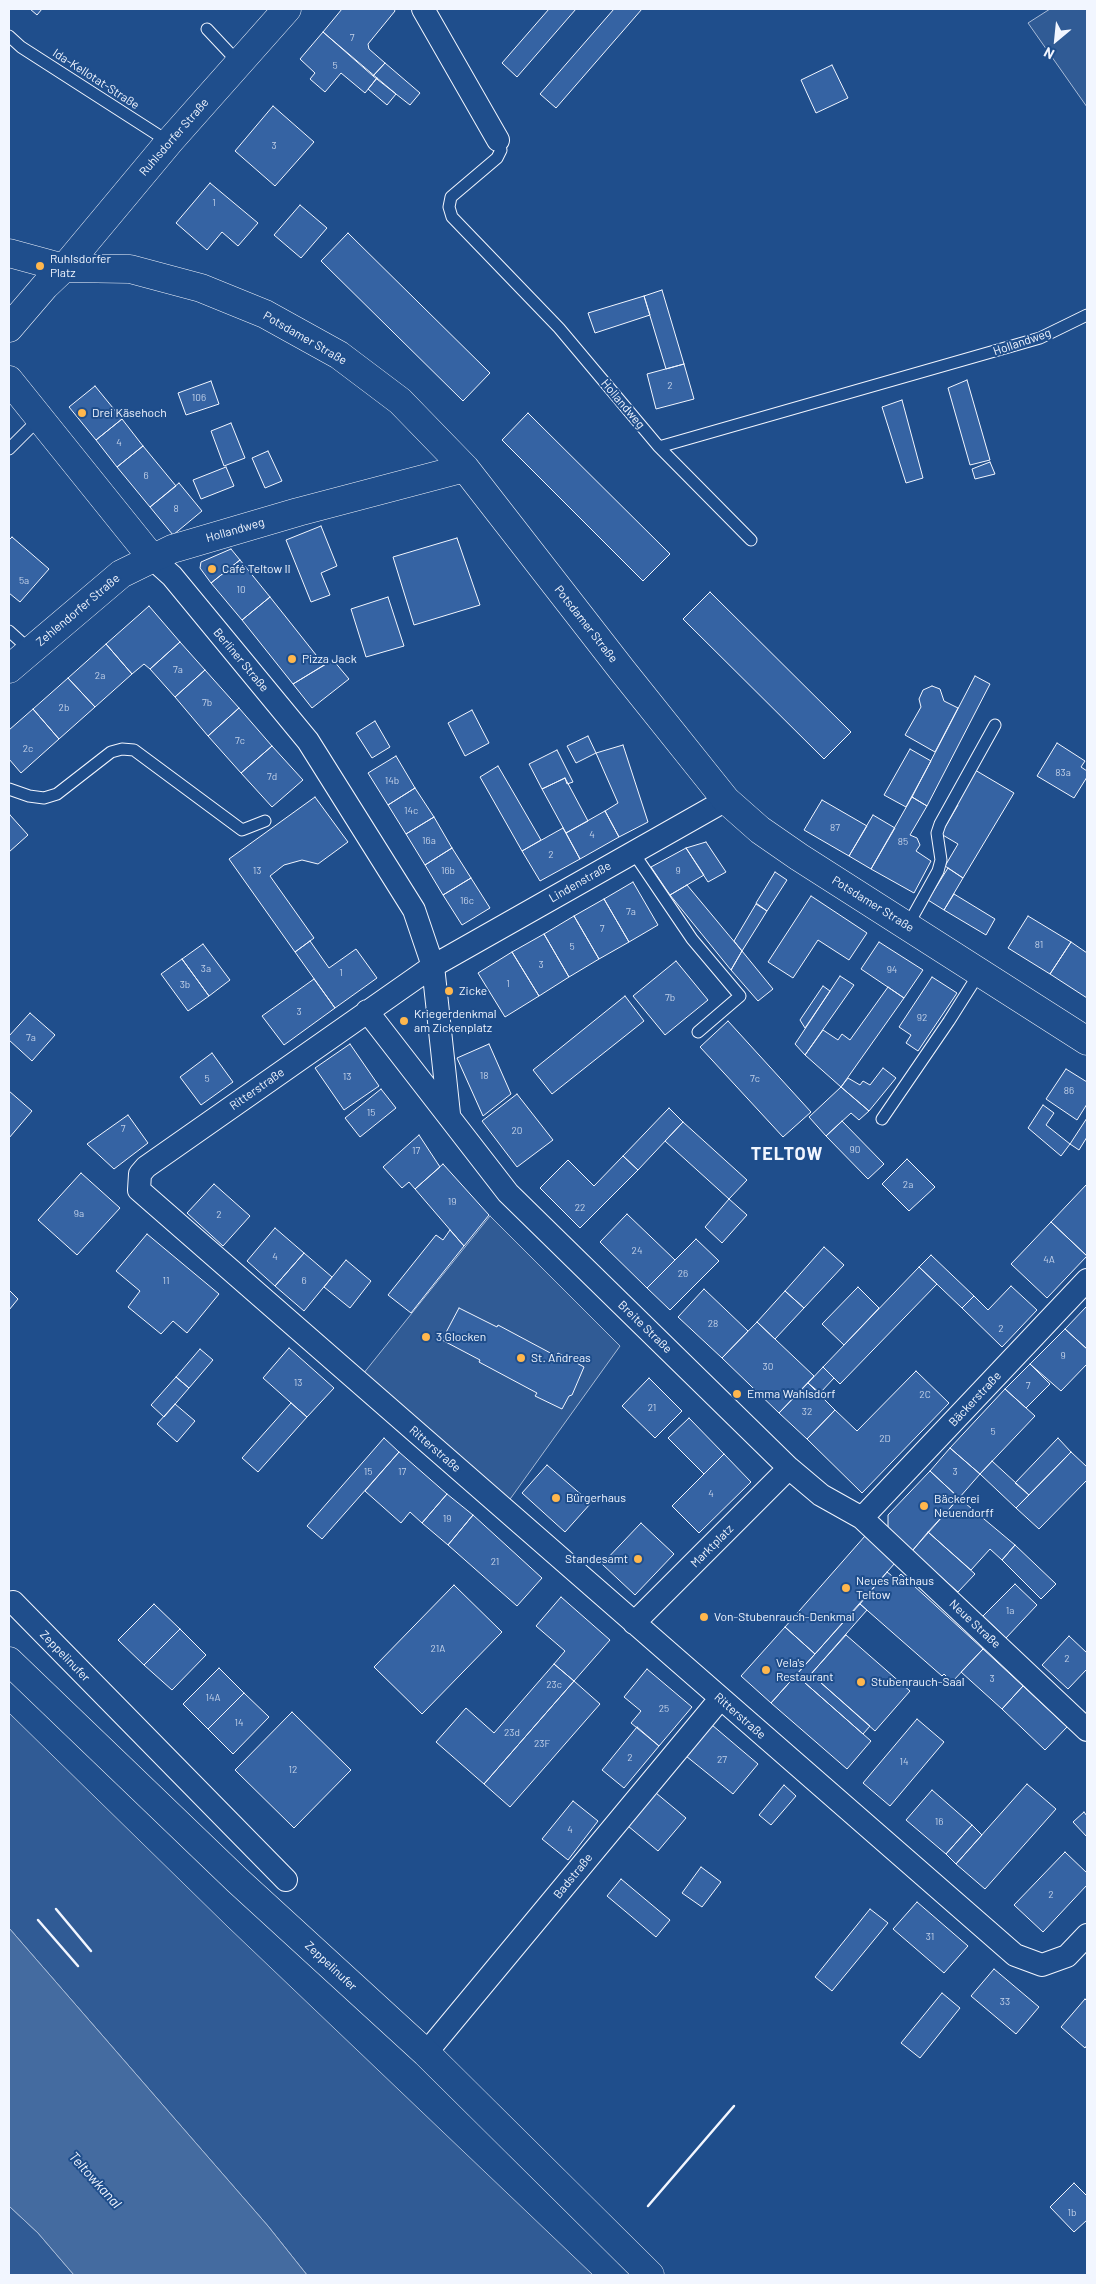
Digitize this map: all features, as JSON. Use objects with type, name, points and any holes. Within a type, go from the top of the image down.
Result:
[{"type":"street","name":"Ruhlsdorfer Straße","points":[[64,268],[169,142],[287,9]]},
{"type":"street","name":"Hollandweg","points":[[423,9],[498,140]]},
{"type":"street","name":"Potsdamer Straße","points":[[9,253],[64,268],[130,269],[200,288],[265,314],[339,354],[400,401],[465,468],[592,632],[726,800],[760,830],[1087,1041]]},
{"type":"street","points":[[9,328],[45,286],[64,268]]},
{"type":"street","name":"Berliner Straße","points":[[9,380],[152,558],[172,576],[308,741],[414,910],[433,966]]},
{"type":"street","name":"Hollandweg","points":[[152,558],[172,549],[298,512],[465,468]]},
{"type":"street","name":"Zehlendorfer Straße","points":[[9,669],[121,574],[152,558]]},
{"type":"street","name":"Lindenstraße","points":[[433,966],[726,800]]},
{"type":"street","points":[[433,966],[449,1114]]},
{"type":"street","name":"Ritterstraße","points":[[433,966],[146,1167],[140,1174],[139,1190],[1015,1955],[1042,1965],[1067,1956],[1087,1936]]},
{"type":"street","name":"Breite Straße","points":[[368,1011],[508,1193],[789,1468],[821,1495],[862,1518]]},
{"type":"street","name":"Bäckerstraße","points":[[862,1518],[1087,1280]]},
{"type":"street","name":"Marktplatz","points":[[634,1623],[789,1468]]},
{"type":"street","name":"Neue Straße","points":[[862,1518],[1087,1730]]},
{"type":"street","name":"Zeppelinufer","points":[[11,1602],[286,1880]]},
{"type":"street","name":"Zeppelinufer","points":[[9,1661],[237,1880],[426,2053],[650,2275]]},
{"type":"street","name":"Badstraße","points":[[426,2053],[720,1699]]},
{"type":"lane","points":[[207,29],[238,62]]},
{"type":"lane","name":"Ida-Kellotat-Straße","points":[[9,36],[29,52],[169,142]]},
{"type":"lane","name":"Hollandweg","points":[[498,140],[501,150],[497,158],[451,197],[449,207],[452,217],[559,328],[659,447],[1012,347],[1040,338],[1087,315]]},
{"type":"lane","points":[[9,449],[40,418]]},
{"type":"lane","points":[[659,447],[751,540]]},
{"type":"lane","points":[[9,631],[30,650]]},
{"type":"lane","points":[[908,926],[942,860],[937,833],[940,824],[995,725]]},
{"type":"lane","points":[[9,789],[44,798],[57,794],[111,752],[122,749],[134,750],[145,756],[242,830],[265,821]]},
{"type":"lane","points":[[633,852],[692,939],[740,996],[698,1032]]},
{"type":"lane","points":[[882,1119],[950,1021],[980,972]]},
{"type":"shaded area","points":[[1050,9],[1087,9],[1087,107],[1028,23]]},
{"type":"shaded area","points":[[490,1216],[620,1346],[508,1502],[363,1374]]},
{"type":"shaded area","points":[[9,1713],[228,1927],[593,2275],[307,2275],[268,2226],[9,1928]]},
{"type":"shaded area","points":[[9,2206],[38,2233],[74,2275],[9,2275]]},
{"type":"water","name":"Teltowkanal","points":[[9,1928],[268,2226],[307,2275],[74,2275],[38,2233],[9,2206]]},
{"type":"building","points":[[30,9],[42,9],[37,15]]},
{"type":"building","points":[[342,9],[394,9],[395,11],[368,44],[369,49],[385,63],[373,76],[323,32]]},
{"type":"building","points":[[549,9],[576,9],[517,77],[502,63]]},
{"type":"building","points":[[614,9],[642,9],[556,108],[540,94]]},
{"type":"building","points":[[323,32],[377,78],[365,93],[341,73],[325,92],[310,79],[315,73],[300,59]]},
{"type":"building","points":[[385,63],[420,93],[410,105],[373,76]]},
{"type":"building","points":[[832,65],[848,98],[816,113],[801,80]]},
{"type":"building","points":[[377,78],[396,94],[387,105],[368,89]]},
{"type":"building","points":[[273,106],[314,142],[275,186],[235,151]]},
{"type":"building","points":[[210,183],[258,223],[238,246],[222,232],[207,250],[176,223]]},
{"type":"building","points":[[300,205],[327,228],[301,258],[274,235]]},
{"type":"building","points":[[348,233],[490,373],[463,401],[321,261]]},
{"type":"building","points":[[662,290],[684,364],[666,369],[644,296]]},
{"type":"building","points":[[644,296],[650,315],[595,333],[588,313]]},
{"type":"building","points":[[684,364],[694,399],[656,409],[647,374]]},
{"type":"building","points":[[967,380],[990,460],[970,465],[948,388]]},
{"type":"building","points":[[211,381],[219,404],[186,415],[178,393]]},
{"type":"building","points":[[95,386],[122,419],[96,440],[69,407]]},
{"type":"building","points":[[902,400],[923,478],[906,483],[882,407]]},
{"type":"building","points":[[528,413],[670,554],[643,581],[502,440]]},
{"type":"building","points":[[122,419],[143,446],[117,467],[96,440]]},
{"type":"building","points":[[231,423],[245,458],[224,466],[211,431]]},
{"type":"building","points":[[143,446],[176,486],[150,507],[117,467]]},
{"type":"building","points":[[268,451],[282,481],[265,488],[252,458]]},
{"type":"building","points":[[990,462],[995,474],[975,479],[972,469]]},
{"type":"building","points":[[226,467],[234,486],[201,499],[193,480]]},
{"type":"building","points":[[179,483],[202,511],[173,535],[150,507]]},
{"type":"building","points":[[321,526],[337,566],[321,573],[330,595],[311,602],[286,540]]},
{"type":"building","points":[[12,537],[49,569],[20,602],[9,593],[9,540]]},
{"type":"building","points":[[457,538],[480,605],[414,625],[393,557]]},
{"type":"building","points":[[231,549],[240,560],[211,583],[200,568],[201,562]]},
{"type":"building","points":[[240,560],[270,597],[242,620],[211,583]]},
{"type":"building","points":[[710,592],[851,732],[824,759],[683,619]]},
{"type":"building","points":[[270,597],[324,665],[293,684],[242,620]]},
{"type":"building","points":[[388,597],[404,646],[366,657],[351,609]]},
{"type":"building","points":[[149,606],[180,642],[150,669],[144,664],[132,674],[106,644]]},
{"type":"building","points":[[180,642],[205,670],[175,697],[150,669]]},
{"type":"building","points":[[106,644],[132,674],[95,707],[68,678]]},
{"type":"building","points":[[333,660],[349,679],[312,708],[293,684]]},
{"type":"building","points":[[205,670],[239,708],[208,736],[175,697]]},
{"type":"building","points":[[975,676],[990,684],[927,806],[912,797]]},
{"type":"building","points":[[68,678],[95,707],[59,739],[33,709]]},
{"type":"building","points":[[932,686],[940,689],[944,701],[958,708],[935,752],[905,735],[921,707],[919,699],[923,690]]},
{"type":"building","points":[[239,708],[272,746],[241,773],[208,736]]},
{"type":"building","points":[[33,709],[59,739],[21,773],[9,759],[9,730]]},
{"type":"building","points":[[472,710],[489,743],[465,756],[448,723]]},
{"type":"building","points":[[375,721],[390,747],[372,758],[356,733]]},
{"type":"building","points":[[588,736],[596,753],[576,763],[567,746]]},
{"type":"building","points":[[1057,743],[1085,761],[1081,767],[1087,771],[1087,777],[1074,798],[1037,776]]},
{"type":"building","points":[[623,745],[648,822],[619,837],[605,811],[618,803],[596,753]]},
{"type":"building","points":[[272,746],[303,780],[272,807],[241,773]]},
{"type":"building","points":[[910,749],[931,761],[906,807],[884,795]]},
{"type":"building","points":[[557,750],[573,782],[567,784],[565,778],[542,789],[529,764]]},
{"type":"building","points":[[396,756],[415,788],[388,805],[368,773]]},
{"type":"building","points":[[498,766],[541,840],[522,851],[480,777]]},
{"type":"building","points":[[975,770],[1014,793],[963,878],[945,866],[958,844],[941,834],[958,805],[955,803]]},
{"type":"building","points":[[565,778],[588,821],[566,833],[542,789]]},
{"type":"building","points":[[415,788],[434,817],[406,834],[388,805]]},
{"type":"building","points":[[315,797],[348,842],[318,864],[302,860],[284,865],[270,876],[314,938],[295,952],[229,859]]},
{"type":"building","points":[[912,797],[927,806],[910,835],[917,838],[920,845],[916,851],[931,861],[914,893],[871,869]]},
{"type":"building","points":[[822,800],[867,826],[849,856],[804,830]]},
{"type":"building","points":[[605,811],[619,837],[580,859],[566,833]]},
{"type":"building","points":[[873,815],[895,828],[871,869],[849,856]]},
{"type":"building","points":[[9,816],[28,835],[9,852]]},
{"type":"building","points":[[434,817],[452,848],[425,865],[406,834]]},
{"type":"building","points":[[563,828],[580,859],[540,881],[522,851]]},
{"type":"building","points":[[706,842],[726,872],[708,882],[686,848]]},
{"type":"building","points":[[452,848],[471,878],[443,895],[425,865]]},
{"type":"building","points":[[686,848],[704,875],[670,895],[651,867]]},
{"type":"building","points":[[948,868],[963,878],[944,910],[928,900]]},
{"type":"building","points":[[775,872],[787,880],[767,911],[756,903]]},
{"type":"building","points":[[471,878],[490,908],[462,925],[443,895]]},
{"type":"building","points":[[633,882],[658,925],[629,942],[604,899]]},
{"type":"building","points":[[687,885],[742,951],[731,970],[670,895]]},
{"type":"building","points":[[954,894],[995,919],[986,935],[944,910]]},
{"type":"building","points":[[811,896],[867,933],[849,960],[818,940],[793,978],[768,962]]},
{"type":"building","points":[[604,899],[629,942],[599,959],[574,916]]},
{"type":"building","points":[[756,904],[767,911],[742,951],[734,941]]},
{"type":"building","points":[[574,916],[599,959],[569,977],[544,934]]},
{"type":"building","points":[[1028,916],[1071,942],[1050,974],[1008,948]]},
{"type":"building","points":[[544,934],[569,977],[539,996],[512,952]]},
{"type":"building","points":[[310,941],[329,968],[356,949],[377,978],[335,1008],[295,952]]},
{"type":"building","points":[[879,942],[923,970],[904,998],[861,969]]},
{"type":"building","points":[[1071,942],[1087,953],[1087,998],[1050,974]]},
{"type":"building","points":[[203,944],[230,980],[209,996],[182,959]]},
{"type":"building","points":[[742,951],[773,989],[758,1001],[731,970]]},
{"type":"building","points":[[512,952],[539,996],[505,1017],[478,973]]},
{"type":"building","points":[[182,959],[209,996],[188,1011],[161,974]]},
{"type":"building","points":[[676,961],[708,1000],[665,1035],[633,996]]},
{"type":"building","points":[[840,976],[854,985],[805,1055],[795,1044]]},
{"type":"building","points":[[932,977],[957,993],[918,1051],[906,1043],[911,1035],[899,1027]]},
{"type":"building","points":[[314,979],[335,1008],[284,1045],[262,1016]]},
{"type":"building","points":[[823,986],[830,991],[805,1028],[800,1020]]},
{"type":"building","points":[[888,987],[904,998],[841,1087],[805,1055],[823,1030],[838,1040],[842,1034],[850,1040]]},
{"type":"building","points":[[625,996],[644,1021],[552,1094],[533,1070]]},
{"type":"building","points":[[30,1013],[55,1035],[32,1061],[9,1040],[9,1036]]},
{"type":"building","points":[[728,1021],[811,1112],[783,1137],[700,1047]]},
{"type":"building","points":[[350,1044],[379,1086],[344,1110],[315,1068]]},
{"type":"building","points":[[489,1044],[511,1094],[483,1116],[457,1058]]},
{"type":"building","points":[[212,1053],[233,1082],[201,1105],[180,1077]]},
{"type":"building","points":[[883,1068],[896,1078],[869,1111],[841,1087],[848,1078],[860,1085],[863,1081],[870,1085]]},
{"type":"building","points":[[1066,1069],[1087,1082],[1087,1104],[1077,1120],[1046,1099]]},
{"type":"building","points":[[841,1087],[869,1111],[859,1120],[851,1113],[826,1136],[809,1117]]},
{"type":"building","points":[[381,1089],[396,1108],[360,1137],[345,1118]]},
{"type":"building","points":[[9,1091],[32,1111],[9,1138]]},
{"type":"building","points":[[517,1094],[553,1140],[517,1167],[482,1121]]},
{"type":"building","points":[[1043,1105],[1054,1113],[1046,1125],[1070,1144],[1061,1156],[1028,1128]]},
{"type":"building","points":[[669,1108],[683,1122],[638,1170],[623,1156]]},
{"type":"building","points":[[128,1115],[148,1143],[114,1169],[87,1144]]},
{"type":"building","points":[[1087,1118],[1087,1137],[1079,1150],[1070,1144]]},
{"type":"building","points":[[842,1121],[884,1164],[868,1179],[826,1136]]},
{"type":"building","points":[[683,1122],[747,1180],[729,1199],[665,1141]]},
{"type":"building","points":[[419,1135],[440,1167],[415,1189],[409,1182],[402,1188],[383,1167]]},
{"type":"building","points":[[623,1156],[638,1170],[580,1228],[540,1188],[568,1160],[594,1186]]},
{"type":"building","points":[[907,1159],[935,1187],[909,1211],[882,1184]]},
{"type":"building","points":[[443,1164],[489,1215],[464,1246],[415,1189]]},
{"type":"building","points":[[81,1173],[120,1208],[77,1255],[38,1220]]},
{"type":"building","points":[[214,1184],[250,1216],[223,1246],[187,1213]]},
{"type":"building","points":[[1087,1184],[1087,1256],[1051,1222]]},
{"type":"building","points":[[729,1199],[747,1215],[722,1243],[705,1227]]},
{"type":"building","points":[[627,1214],[675,1260],[647,1288],[600,1242]]},
{"type":"building","points":[[1051,1222],[1087,1256],[1047,1298],[1011,1264]]},
{"type":"building","points":[[275,1228],[304,1253],[275,1286],[247,1261]]},
{"type":"building","points":[[450,1230],[464,1246],[411,1313],[388,1295],[436,1235],[443,1240]]},
{"type":"building","points":[[147,1234],[219,1294],[187,1333],[173,1321],[161,1334],[128,1307],[140,1291],[116,1271]]},
{"type":"building","points":[[696,1239],[719,1261],[670,1310],[647,1288]]},
{"type":"building","points":[[824,1247],[844,1265],[804,1308],[785,1291]]},
{"type":"building","points":[[304,1253],[332,1277],[304,1311],[275,1286]]},
{"type":"building","points":[[931,1255],[974,1296],[962,1308],[919,1267]]},
{"type":"building","points":[[346,1260],[371,1281],[350,1308],[324,1287]]},
{"type":"building","points":[[919,1267],[937,1284],[840,1384],[823,1367]]},
{"type":"building","points":[[1011,1286],[1037,1310],[1002,1347],[962,1308],[974,1296],[988,1310]]},
{"type":"building","points":[[858,1287],[879,1308],[844,1345],[822,1324]]},
{"type":"building","points":[[704,1289],[748,1331],[722,1358],[678,1317]]},
{"type":"building","points":[[9,1290],[18,1299],[9,1310]]},
{"type":"building","points":[[785,1291],[804,1308],[775,1339],[757,1322]]},
{"type":"building","points":[[1087,1306],[1087,1349],[1065,1329]]},
{"type":"building","name":"St. Andreas","points":[[459,1308],[497,1327],[498,1325],[556,1356],[558,1353],[584,1367],[572,1395],[569,1396],[562,1409],[535,1396],[537,1393],[442,1340]]},
{"type":"building","points":[[757,1322],[814,1376],[779,1413],[722,1358]]},
{"type":"building","points":[[1065,1329],[1087,1349],[1087,1364],[1061,1391],[1030,1364]]},
{"type":"building","points":[[289,1348],[334,1388],[307,1417],[263,1378]]},
{"type":"building","points":[[200,1349],[213,1360],[189,1388],[176,1377]]},
{"type":"building","points":[[1030,1364],[1050,1384],[1026,1408],[1005,1389]]},
{"type":"building","points":[[823,1367],[834,1378],[820,1393],[808,1383]]},
{"type":"building","points":[[916,1371],[949,1403],[862,1493],[807,1439],[835,1410],[857,1431]]},
{"type":"building","points":[[176,1377],[189,1388],[164,1417],[151,1405]]},
{"type":"building","points":[[649,1378],[682,1411],[655,1438],[622,1406]]},
{"type":"building","points":[[808,1383],[835,1410],[807,1439],[779,1413]]},
{"type":"building","points":[[1005,1389],[1035,1416],[980,1474],[950,1448]]},
{"type":"building","points":[[291,1403],[307,1417],[258,1472],[242,1458]]},
{"type":"building","points":[[175,1404],[195,1421],[177,1442],[157,1424]]},
{"type":"building","points":[[689,1418],[724,1454],[704,1474],[668,1438]]},
{"type":"building","points":[[384,1438],[399,1452],[322,1539],[307,1526]]},
{"type":"building","points":[[1058,1438],[1071,1452],[1029,1495],[1015,1483]]},
{"type":"building","points":[[950,1448],[980,1474],[959,1498],[930,1471]]},
{"type":"building","points":[[399,1452],[447,1494],[422,1523],[410,1512],[401,1523],[365,1491]]},
{"type":"building","points":[[1071,1452],[1087,1467],[1087,1480],[1039,1529],[1016,1508]]},
{"type":"building","points":[[724,1454],[751,1482],[699,1533],[672,1506]]},
{"type":"building","points":[[992,1461],[1029,1495],[1016,1508],[980,1474]]},
{"type":"building","name":"Bürgerhaus","points":[[547,1465],[591,1503],[565,1532],[522,1493]]},
{"type":"building","name":"Bäckerei Neuendorff","points":[[930,1471],[959,1498],[912,1551],[888,1528],[888,1515]]},
{"type":"building","points":[[447,1494],[473,1515],[448,1545],[422,1523]]},
{"type":"building","points":[[959,1498],[1015,1545],[1002,1560],[990,1549],[971,1570],[928,1532]]},
{"type":"building","points":[[473,1515],[542,1578],[517,1606],[448,1545]]},
{"type":"building","name":"Standesamt","points":[[641,1523],[674,1554],[635,1595],[602,1564]]},
{"type":"building","points":[[928,1532],[975,1574],[958,1592],[912,1551]]},
{"type":"building","name":"Neues Rathaus Teltow","points":[[865,1536],[895,1563],[815,1654],[785,1627]]},
{"type":"building","points":[[1015,1545],[1056,1584],[1041,1599],[1002,1560]]},
{"type":"building","points":[[887,1572],[896,1579],[901,1574],[983,1649],[952,1682],[944,1674],[942,1676],[860,1604]]},
{"type":"building","points":[[1015,1584],[1037,1605],[1006,1638],[983,1616]]},
{"type":"building","points":[[454,1585],[502,1632],[422,1714],[374,1667]]},
{"type":"building","points":[[561,1597],[610,1640],[574,1681],[554,1664],[565,1651],[536,1626]]},
{"type":"building","points":[[154,1604],[180,1629],[144,1665],[118,1640]]},
{"type":"building","points":[[860,1604],[867,1610],[811,1674],[870,1726],[863,1734],[796,1675]]},
{"type":"building","points":[[785,1627],[815,1654],[771,1703],[741,1676]]},
{"type":"building","points":[[180,1629],[206,1655],[172,1690],[144,1665]]},
{"type":"building","name":"Stubenrauch-Saal","points":[[846,1635],[910,1691],[875,1731],[811,1674]]},
{"type":"building","points":[[1069,1636],[1087,1653],[1087,1669],[1068,1689],[1042,1665]]},
{"type":"building","points":[[983,1649],[1023,1686],[1002,1709],[961,1672]]},
{"type":"building","points":[[554,1664],[574,1681],[484,1784],[436,1742],[466,1708],[494,1733]]},
{"type":"building","points":[[219,1668],[244,1693],[208,1729],[183,1704]]},
{"type":"building","points":[[647,1669],[692,1707],[659,1746],[631,1723],[641,1711],[624,1697]]},
{"type":"building","points":[[796,1675],[871,1741],[847,1769],[771,1703]]},
{"type":"building","points":[[574,1681],[600,1704],[510,1807],[484,1784]]},
{"type":"building","points":[[1023,1686],[1067,1727],[1045,1750],[1002,1709]]},
{"type":"building","points":[[244,1693],[269,1717],[233,1754],[208,1729]]},
{"type":"building","points":[[292,1712],[351,1770],[294,1828],[235,1770]]},
{"type":"building","points":[[917,1719],[944,1742],[890,1806],[863,1783]]},
{"type":"building","points":[[712,1725],[758,1764],[733,1794],[686,1756]]},
{"type":"building","points":[[637,1727],[659,1746],[624,1788],[602,1770]]},
{"type":"building","points":[[1027,1784],[1056,1809],[985,1889],[956,1864]]},
{"type":"building","points":[[784,1785],[796,1796],[771,1825],[759,1815]]},
{"type":"building","points":[[932,1790],[972,1825],[946,1854],[906,1820]]},
{"type":"building","points":[[656,1793],[686,1818],[658,1851],[628,1826]]},
{"type":"building","points":[[573,1801],[598,1821],[568,1860],[542,1839]]},
{"type":"building","points":[[1084,1812],[1087,1816],[1087,1837],[1073,1822]]},
{"type":"building","points":[[972,1825],[982,1835],[956,1864],[946,1854]]},
{"type":"building","points":[[1065,1852],[1087,1873],[1087,1885],[1043,1932],[1014,1905]]},
{"type":"building","points":[[701,1867],[721,1882],[702,1907],[682,1893]]},
{"type":"building","points":[[621,1879],[670,1920],[656,1937],[607,1896]]},
{"type":"building","points":[[917,1902],[968,1946],[944,1973],[893,1929]]},
{"type":"building","points":[[870,1909],[888,1923],[832,1991],[815,1977]]},
{"type":"building","points":[[994,1969],[1039,2007],[1016,2034],[971,1996]]},
{"type":"building","points":[[942,1993],[960,2008],[920,2058],[901,2043]]},
{"type":"building","points":[[1085,1999],[1087,2001],[1087,2045],[1085,2048],[1061,2027]]},
{"type":"building","points":[[1074,2183],[1087,2196],[1087,2220],[1074,2232],[1050,2207]]},
{"type":"wall","points":[[56,1909],[91,1951]]},
{"type":"wall","points":[[38,1920],[78,1966]]},
{"type":"wall","points":[[648,2206],[734,2106]]},
{"type":"place","name":"Ruhlsdorfer Platz","points":[[40,266]]},
{"type":"place","name":"Drei Käsehoch","points":[[82,413]]},
{"type":"place","name":"Café Teltow II","points":[[212,569]]},
{"type":"place","name":"Pizza Jack","points":[[292,659]]},
{"type":"place","name":"Zicke","points":[[449,991]]},
{"type":"place","name":"Kriegerdenkmal am Zickenplatz","points":[[404,1021]]},
{"type":"place","name":"3 Glocken","points":[[426,1337]]},
{"type":"place","name":"St. Andreas","points":[[521,1358]]},
{"type":"place","name":"Emma Wahlsdorf","points":[[737,1394]]},
{"type":"place","name":"Bürgerhaus","points":[[556,1498]]},
{"type":"place","name":"Bäckerei Neuendorff","points":[[924,1506]]},
{"type":"place","name":"Standesamt","points":[[638,1559]]},
{"type":"place","name":"Neues Rathaus Teltow","points":[[846,1588]]},
{"type":"place","name":"Von-Stubenrauch-Denkmal","points":[[704,1617]]},
{"type":"place","name":"Vela's Restaurant","points":[[766,1670]]},
{"type":"place","name":"Stubenrauch-Saal","points":[[861,1682]]},
{"type":"district","name":"TELTOW","points":[[787,1154]]}]
